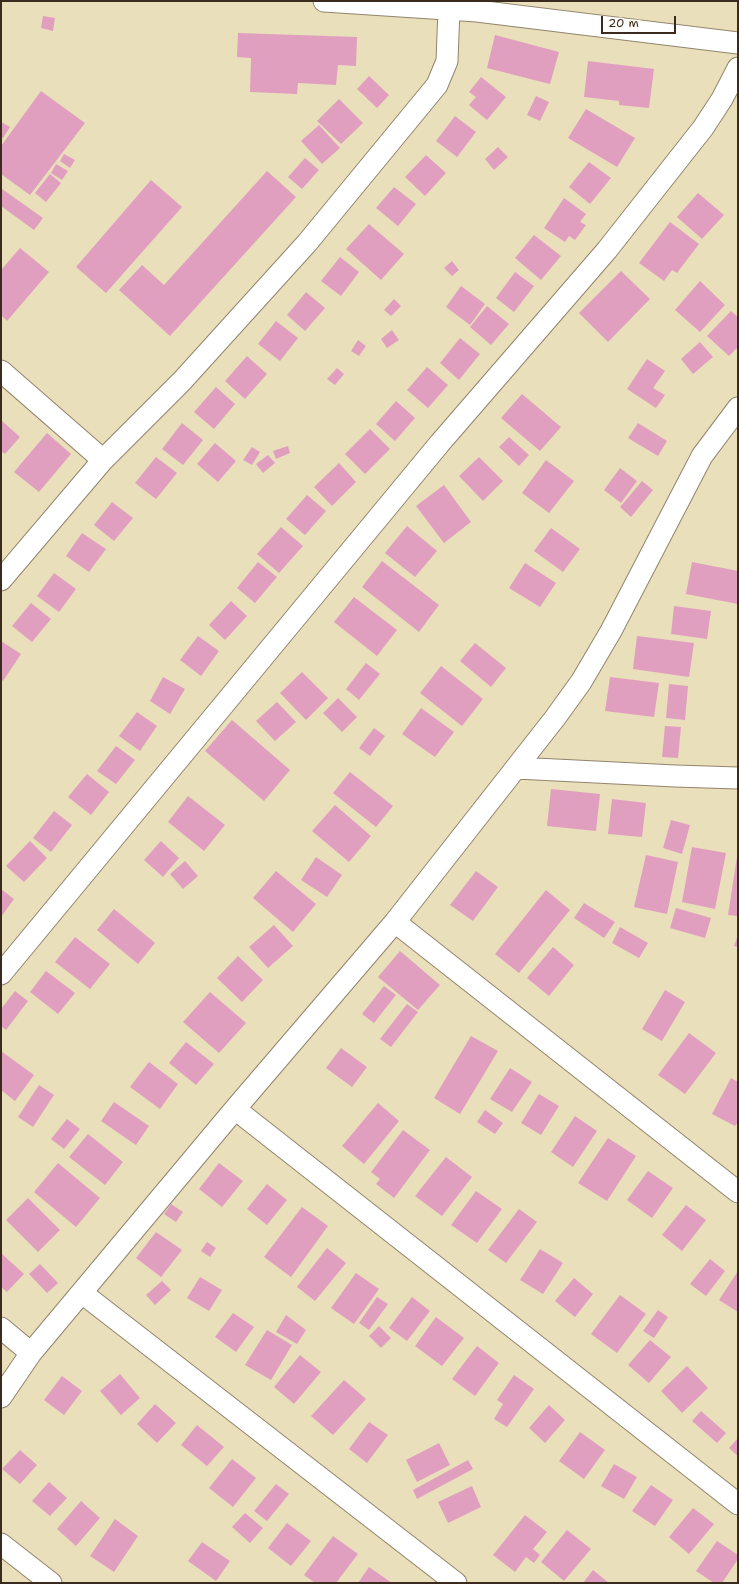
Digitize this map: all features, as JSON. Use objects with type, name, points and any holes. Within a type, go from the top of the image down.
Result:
[{"type":"street","points":[[324,1],[449,9],[478,6],[738,43]]},
{"type":"street","points":[[1,580],[103,460],[182,381],[307,243],[437,85],[447,61],[449,9]]},
{"type":"street","points":[[1,974],[440,443],[607,250],[703,128],[722,99],[738,68]]},
{"type":"street","points":[[1,371],[103,460]]},
{"type":"street","points":[[1,1396],[31,1353],[235,1109],[395,922],[555,718],[584,676],[611,631],[643,573],[702,456],[738,408]]},
{"type":"street","points":[[516,768],[738,778]]},
{"type":"street","points":[[395,922],[738,1192]]},
{"type":"street","points":[[235,1109],[738,1504]]},
{"type":"street","points":[[82,1293],[456,1583]]},
{"type":"street","points":[[1,1328],[31,1353]]},
{"type":"street","points":[[1,1544],[51,1583]]},
{"type":"building","points":[[43,16],[55,18],[53,31],[41,28]]},
{"type":"building","points":[[238,33],[357,37],[356,66],[338,65],[336,85],[298,83],[297,94],[250,92],[251,58],[237,57]]},
{"type":"building","points":[[495,35],[559,52],[550,84],[487,68]]},
{"type":"building","points":[[588,61],[654,69],[649,108],[619,105],[619,101],[584,97]]},
{"type":"building","points":[[369,76],[389,95],[377,108],[357,89]]},
{"type":"building","points":[[481,77],[506,97],[487,120],[469,105],[476,97],[469,92]]},
{"type":"building","points":[[41,91],[85,123],[30,195],[1,174],[1,146]]},
{"type":"building","points":[[536,96],[549,102],[540,121],[527,115]]},
{"type":"building","points":[[339,99],[363,123],[341,144],[317,121]]},
{"type":"building","points":[[586,109],[635,138],[617,167],[568,138]]},
{"type":"building","points":[[455,116],[476,132],[457,157],[436,141]]},
{"type":"building","points":[[1,122],[10,127],[3,138],[1,137]]},
{"type":"building","points":[[319,125],[340,148],[322,164],[301,141]]},
{"type":"building","points":[[498,147],[508,157],[494,170],[485,159]]},
{"type":"building","points":[[64,154],[75,160],[70,168],[60,161]]},
{"type":"building","points":[[426,155],[446,173],[425,196],[405,177]]},
{"type":"building","points":[[305,158],[319,170],[302,189],[288,177]]},
{"type":"building","points":[[589,162],[611,178],[590,204],[569,187]]},
{"type":"building","points":[[56,164],[68,171],[62,180],[51,173]]},
{"type":"building","points":[[267,171],[296,197],[170,336],[119,290],[142,265],[164,285]]},
{"type":"building","points":[[50,174],[61,183],[46,202],[35,193]]},
{"type":"building","points":[[151,180],[182,207],[106,293],[76,267]]},
{"type":"building","points":[[394,187],[416,204],[398,226],[376,208]]},
{"type":"building","points":[[2,189],[43,218],[34,230],[1,206]]},
{"type":"building","points":[[698,193],[724,215],[702,239],[677,217]]},
{"type":"building","points":[[564,198],[586,214],[580,222],[586,225],[575,240],[569,236],[565,242],[544,228]]},
{"type":"building","points":[[670,222],[699,244],[677,273],[672,270],[664,281],[639,263]]},
{"type":"building","points":[[369,224],[404,254],[381,280],[346,249]]},
{"type":"building","points":[[534,235],[561,256],[541,280],[515,258]]},
{"type":"building","points":[[20,248],[49,272],[7,321],[1,315],[1,270]]},
{"type":"building","points":[[340,257],[359,272],[341,296],[321,281]]},
{"type":"building","points":[[452,261],[459,270],[452,276],[444,268]]},
{"type":"building","points":[[621,271],[650,299],[608,342],[579,313]]},
{"type":"building","points":[[515,272],[534,286],[514,312],[496,298]]},
{"type":"building","points":[[700,281],[725,305],[700,332],[675,310]]},
{"type":"building","points":[[461,286],[485,304],[470,325],[446,307]]},
{"type":"building","points":[[306,292],[325,308],[305,331],[287,315]]},
{"type":"building","points":[[394,299],[401,306],[391,316],[384,310]]},
{"type":"building","points":[[487,306],[509,324],[491,345],[470,327]]},
{"type":"building","points":[[731,311],[738,317],[738,347],[729,356],[707,336]]},
{"type":"building","points":[[276,321],[298,338],[280,361],[258,344]]},
{"type":"building","points":[[392,330],[399,340],[387,348],[381,339]]},
{"type":"building","points":[[460,338],[480,354],[459,380],[440,363]]},
{"type":"building","points":[[358,340],[366,346],[359,356],[351,351]]},
{"type":"building","points":[[700,342],[713,357],[693,374],[681,359]]},
{"type":"building","points":[[247,356],[267,374],[245,399],[225,381]]},
{"type":"building","points":[[647,359],[665,371],[653,388],[665,395],[656,408],[627,389]]},
{"type":"building","points":[[427,367],[448,385],[428,408],[407,390]]},
{"type":"building","points":[[337,368],[344,374],[335,385],[327,379]]},
{"type":"building","points":[[216,387],[235,404],[214,429],[194,412]]},
{"type":"building","points":[[522,394],[561,427],[540,451],[501,418]]},
{"type":"building","points":[[396,401],[415,418],[395,441],[376,424]]},
{"type":"building","points":[[1,420],[20,437],[5,454],[1,451]]},
{"type":"building","points":[[182,423],[203,440],[183,465],[162,449]]},
{"type":"building","points":[[638,423],[667,441],[658,456],[628,438]]},
{"type":"building","points":[[370,429],[390,449],[365,474],[345,454]]},
{"type":"building","points":[[47,433],[71,454],[39,492],[14,472]]},
{"type":"building","points":[[509,437],[529,455],[519,466],[499,447]]},
{"type":"building","points":[[215,443],[236,461],[218,482],[197,464]]},
{"type":"building","points":[[288,446],[290,453],[276,459],[273,451]]},
{"type":"building","points":[[252,447],[260,452],[252,465],[243,460]]},
{"type":"building","points":[[268,455],[275,463],[263,473],[256,464]]},
{"type":"building","points":[[156,457],[177,473],[156,499],[135,483]]},
{"type":"building","points":[[479,457],[503,481],[483,501],[459,476]]},
{"type":"building","points":[[546,460],[574,481],[549,513],[522,493]]},
{"type":"building","points":[[339,463],[356,482],[332,506],[314,487]]},
{"type":"building","points":[[620,468],[637,481],[621,503],[604,490]]},
{"type":"building","points":[[642,481],[653,490],[631,517],[620,507]]},
{"type":"building","points":[[444,485],[471,522],[444,543],[416,506]]},
{"type":"building","points":[[307,495],[326,511],[305,535],[286,519]]},
{"type":"building","points":[[112,502],[133,518],[114,541],[94,525]]},
{"type":"building","points":[[407,526],[437,551],[415,577],[385,553]]},
{"type":"building","points":[[281,527],[303,546],[279,573],[257,554]]},
{"type":"building","points":[[551,528],[580,549],[563,572],[534,551]]},
{"type":"building","points":[[82,533],[106,549],[89,572],[66,556]]},
{"type":"building","points":[[382,561],[439,605],[419,632],[362,587]]},
{"type":"building","points":[[258,562],[277,577],[255,603],[237,588]]},
{"type":"building","points":[[692,562],[738,571],[738,604],[686,594]]},
{"type":"building","points":[[525,563],[556,583],[540,607],[509,588]]},
{"type":"building","points":[[54,573],[76,589],[59,612],[37,596]]},
{"type":"building","points":[[354,597],[397,630],[377,656],[334,622]]},
{"type":"building","points":[[231,601],[247,616],[225,640],[209,625]]},
{"type":"building","points":[[31,603],[51,619],[32,642],[12,626]]},
{"type":"building","points":[[674,606],[711,611],[707,639],[671,634]]},
{"type":"building","points":[[198,636],[219,651],[201,676],[180,660]]},
{"type":"building","points":[[637,636],[694,643],[689,677],[633,669]]},
{"type":"building","points":[[1,641],[21,654],[3,681],[1,679]]},
{"type":"building","points":[[475,643],[506,668],[491,687],[460,661]]},
{"type":"building","points":[[366,663],[380,674],[359,700],[346,689]]},
{"type":"building","points":[[441,666],[483,699],[462,726],[420,693]]},
{"type":"building","points":[[302,672],[328,698],[306,720],[280,693]]},
{"type":"building","points":[[163,677],[185,689],[170,714],[150,701]]},
{"type":"building","points":[[610,677],[659,683],[654,717],[605,711]]},
{"type":"building","points":[[669,684],[688,686],[685,720],[666,718]]},
{"type":"building","points":[[338,698],[357,717],[342,732],[323,713]]},
{"type":"building","points":[[277,702],[296,722],[275,741],[256,721]]},
{"type":"building","points":[[421,708],[454,732],[435,757],[402,734]]},
{"type":"building","points":[[137,712],[157,726],[140,751],[119,736]]},
{"type":"building","points":[[232,720],[290,770],[264,801],[205,751]]},
{"type":"building","points":[[665,726],[681,727],[678,758],[662,757]]},
{"type":"building","points":[[374,728],[385,736],[370,756],[359,748]]},
{"type":"building","points":[[116,746],[135,760],[116,784],[97,771]]},
{"type":"building","points":[[350,772],[393,806],[376,827],[333,793]]},
{"type":"building","points":[[87,774],[109,792],[91,815],[68,797]]},
{"type":"building","points":[[551,789],[600,794],[596,831],[547,826]]},
{"type":"building","points":[[188,796],[225,825],[204,851],[168,822]]},
{"type":"building","points":[[612,799],[646,803],[642,837],[608,834]]},
{"type":"building","points":[[335,805],[371,836],[349,862],[312,831]]},
{"type":"building","points":[[54,811],[72,825],[51,852],[33,838]]},
{"type":"building","points":[[671,820],[690,825],[682,854],[663,848]]},
{"type":"building","points":[[30,841],[47,858],[24,882],[6,866]]},
{"type":"building","points":[[161,841],[179,858],[163,877],[144,860]]},
{"type":"building","points":[[692,847],[726,853],[715,909],[682,902]]},
{"type":"building","points":[[646,855],[678,862],[667,914],[634,907]]},
{"type":"building","points":[[316,857],[342,875],[327,897],[301,880]]},
{"type":"building","points":[[738,857],[738,916],[728,915]]},
{"type":"building","points":[[185,861],[198,876],[183,889],[170,874]]},
{"type":"building","points":[[276,871],[316,904],[293,932],[253,898]]},
{"type":"building","points":[[476,871],[498,887],[473,921],[450,905]]},
{"type":"building","points":[[1,889],[14,899],[1,917]]},
{"type":"building","points":[[546,890],[570,910],[519,973],[495,954]]},
{"type":"building","points":[[584,903],[615,922],[604,938],[574,918]]},
{"type":"building","points":[[676,908],[711,918],[705,938],[670,928]]},
{"type":"building","points":[[114,909],[155,943],[138,964],[97,930]]},
{"type":"building","points":[[274,925],[293,946],[268,968],[249,947]]},
{"type":"building","points":[[620,927],[648,943],[639,958],[612,943]]},
{"type":"building","points":[[738,935],[738,947],[734,946]]},
{"type":"building","points":[[75,937],[110,964],[90,989],[55,962]]},
{"type":"building","points":[[553,947],[574,965],[549,996],[527,978]]},
{"type":"building","points":[[400,951],[440,985],[418,1010],[378,977]]},
{"type":"building","points":[[238,956],[263,980],[242,1002],[217,978]]},
{"type":"building","points":[[46,971],[75,993],[58,1014],[30,992]]},
{"type":"building","points":[[384,986],[396,995],[374,1023],[362,1014]]},
{"type":"building","points":[[665,990],[685,1002],[662,1041],[642,1029]]},
{"type":"building","points":[[15,991],[28,1001],[6,1030],[1,1026],[1,1009]]},
{"type":"building","points":[[210,992],[246,1023],[219,1053],[183,1022]]},
{"type":"building","points":[[407,1004],[418,1012],[391,1047],[380,1039]]},
{"type":"building","points":[[689,1033],[716,1053],[685,1094],[658,1075]]},
{"type":"building","points":[[471,1036],[498,1051],[460,1114],[434,1098]]},
{"type":"building","points":[[186,1042],[214,1064],[196,1085],[169,1063]]},
{"type":"building","points":[[341,1048],[367,1067],[352,1087],[326,1068]]},
{"type":"building","points":[[1,1051],[34,1075],[15,1101],[1,1090]]},
{"type":"building","points":[[149,1062],[178,1084],[160,1109],[130,1087]]},
{"type":"building","points":[[510,1068],[532,1082],[512,1112],[490,1099]]},
{"type":"building","points":[[731,1078],[738,1082],[738,1122],[735,1126],[712,1114]]},
{"type":"building","points":[[39,1085],[54,1095],[33,1127],[18,1117]]},
{"type":"building","points":[[539,1094],[559,1106],[541,1135],[521,1123]]},
{"type":"building","points":[[114,1102],[149,1126],[136,1145],[101,1121]]},
{"type":"building","points":[[378,1103],[399,1121],[364,1164],[342,1146]]},
{"type":"building","points":[[485,1110],[503,1123],[495,1134],[477,1122]]},
{"type":"building","points":[[575,1116],[597,1131],[573,1167],[551,1152]]},
{"type":"building","points":[[67,1119],[80,1129],[64,1149],[51,1139]]},
{"type":"building","points":[[403,1130],[430,1150],[394,1198],[376,1184],[380,1179],[371,1172]]},
{"type":"building","points":[[88,1134],[123,1162],[105,1185],[69,1157]]},
{"type":"building","points":[[608,1138],[636,1156],[607,1201],[578,1183]]},
{"type":"building","points":[[446,1157],[472,1177],[442,1216],[415,1196]]},
{"type":"building","points":[[58,1163],[100,1198],[76,1227],[34,1192]]},
{"type":"building","points":[[219,1163],[243,1181],[222,1207],[199,1189]]},
{"type":"building","points":[[648,1171],[673,1188],[652,1218],[627,1200]]},
{"type":"building","points":[[267,1184],[287,1200],[267,1225],[247,1209]]},
{"type":"building","points":[[476,1191],[502,1209],[477,1243],[451,1225]]},
{"type":"building","points":[[28,1198],[60,1230],[38,1252],[6,1220]]},
{"type":"building","points":[[171,1204],[183,1212],[176,1222],[164,1214]]},
{"type":"building","points":[[686,1205],[706,1220],[682,1251],[662,1235]]},
{"type":"building","points":[[302,1207],[328,1226],[291,1277],[264,1257]]},
{"type":"building","points":[[519,1209],[537,1222],[506,1263],[488,1250]]},
{"type":"building","points":[[156,1232],[182,1250],[161,1277],[136,1258]]},
{"type":"building","points":[[207,1242],[216,1248],[210,1257],[201,1251]]},
{"type":"building","points":[[327,1248],[346,1263],[315,1301],[297,1287]]},
{"type":"building","points":[[540,1249],[563,1263],[543,1294],[520,1280]]},
{"type":"building","points":[[1,1253],[24,1274],[7,1292],[1,1287]]},
{"type":"building","points":[[710,1259],[725,1271],[706,1296],[690,1284]]},
{"type":"building","points":[[40,1264],[58,1283],[47,1293],[29,1274]]},
{"type":"building","points":[[738,1271],[738,1312],[719,1300]]},
{"type":"building","points":[[356,1273],[379,1289],[354,1324],[331,1308]]},
{"type":"building","points":[[200,1277],[222,1290],[209,1311],[187,1298]]},
{"type":"building","points":[[574,1278],[593,1294],[575,1317],[555,1301]]},
{"type":"building","points":[[162,1281],[171,1290],[155,1305],[146,1295]]},
{"type":"building","points":[[620,1295],[646,1314],[617,1353],[591,1334]]},
{"type":"building","points":[[377,1297],[388,1304],[369,1330],[359,1323]]},
{"type":"building","points":[[412,1297],[430,1311],[407,1341],[389,1328]]},
{"type":"building","points":[[658,1310],[668,1317],[654,1338],[643,1331]]},
{"type":"building","points":[[233,1313],[254,1327],[236,1352],[215,1337]]},
{"type":"building","points":[[286,1315],[306,1330],[297,1344],[276,1332]]},
{"type":"building","points":[[436,1317],[464,1338],[442,1366],[415,1346]]},
{"type":"building","points":[[379,1326],[391,1338],[381,1348],[369,1336]]},
{"type":"building","points":[[267,1330],[292,1345],[271,1380],[245,1365]]},
{"type":"building","points":[[650,1340],[671,1357],[649,1383],[628,1365]]},
{"type":"building","points":[[477,1346],[499,1363],[475,1396],[452,1379]]},
{"type":"building","points":[[300,1355],[321,1372],[294,1404],[274,1387]]},
{"type":"building","points":[[687,1366],[708,1388],[682,1413],[661,1391]]},
{"type":"building","points":[[120,1374],[140,1398],[121,1415],[100,1391]]},
{"type":"building","points":[[514,1375],[534,1389],[507,1427],[494,1419],[503,1404],[497,1400]]},
{"type":"building","points":[[62,1376],[82,1391],[64,1415],[44,1400]]},
{"type":"building","points":[[344,1380],[366,1399],[333,1435],[311,1416]]},
{"type":"building","points":[[155,1404],[176,1423],[157,1443],[137,1424]]},
{"type":"building","points":[[549,1405],[565,1420],[545,1443],[529,1428]]},
{"type":"building","points":[[701,1411],[726,1433],[717,1443],[692,1421]]},
{"type":"building","points":[[369,1422],[388,1435],[367,1463],[349,1449]]},
{"type":"building","points":[[197,1425],[224,1447],[207,1466],[181,1445]]},
{"type":"building","points":[[580,1432],[605,1450],[584,1479],[559,1461]]},
{"type":"building","points":[[738,1438],[738,1456],[729,1448]]},
{"type":"building","points":[[439,1443],[450,1465],[417,1482],[406,1460]]},
{"type":"building","points":[[20,1450],[37,1465],[20,1484],[2,1469]]},
{"type":"building","points":[[232,1459],[256,1478],[233,1507],[209,1488]]},
{"type":"building","points":[[468,1460],[473,1469],[417,1499],[413,1490]]},
{"type":"building","points":[[614,1464],[637,1477],[624,1499],[601,1486]]},
{"type":"building","points":[[49,1482],[67,1498],[50,1516],[32,1501]]},
{"type":"building","points":[[276,1484],[289,1494],[267,1521],[254,1511]]},
{"type":"building","points":[[651,1485],[673,1500],[655,1526],[632,1511]]},
{"type":"building","points":[[472,1486],[481,1507],[448,1523],[438,1502]]},
{"type":"building","points":[[81,1501],[100,1518],[76,1546],[57,1529]]},
{"type":"building","points":[[693,1508],[714,1524],[689,1554],[669,1537]]},
{"type":"building","points":[[245,1513],[263,1528],[250,1543],[232,1527]]},
{"type":"building","points":[[525,1515],[547,1532],[533,1549],[540,1555],[534,1563],[526,1557],[515,1572],[493,1555]]},
{"type":"building","points":[[115,1519],[138,1536],[114,1572],[90,1556]]},
{"type":"building","points":[[287,1523],[311,1541],[291,1566],[268,1548]]},
{"type":"building","points":[[567,1530],[591,1549],[564,1581],[541,1562]]},
{"type":"building","points":[[333,1536],[358,1554],[336,1583],[315,1583],[304,1575]]},
{"type":"building","points":[[717,1541],[738,1555],[738,1559],[722,1583],[714,1583],[696,1571]]},
{"type":"building","points":[[202,1542],[230,1561],[216,1581],[188,1561]]},
{"type":"building","points":[[369,1567],[392,1583],[358,1583]]},
{"type":"building","points":[[593,1570],[609,1583],[583,1583]]}]
